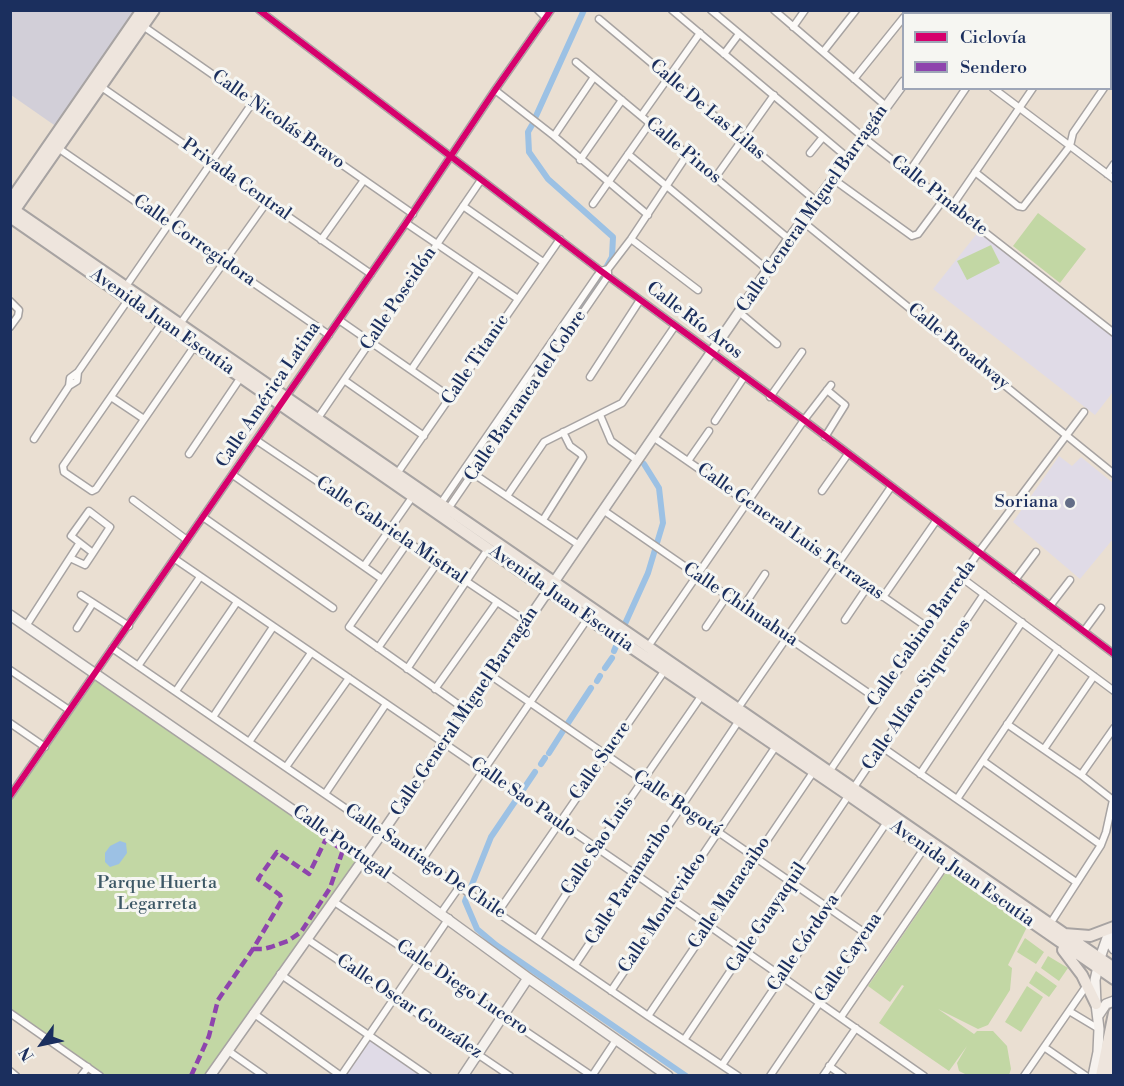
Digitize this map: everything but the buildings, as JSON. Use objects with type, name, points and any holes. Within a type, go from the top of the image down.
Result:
[{"type":"main road","points":[[30,181],[58,148],[142,10]]},
{"type":"main road","points":[[11,210],[86,100],[100,87],[154,10]]},
{"type":"main road","name":"Calle General Miguel Barragán","points":[[210,1076],[382,833],[789,239],[902,83]]},
{"type":"main road","name":"Avenida Juan Escutia","points":[[11,210],[128,293],[180,324],[198,342]]},
{"type":"main road","name":"Avenida Juan Escutia","points":[[128,293],[162,322],[198,342],[738,715],[829,772],[887,822],[927,845],[946,864],[1051,936],[1099,963],[1113,968]]},
{"type":"main road","name":"Avenida Juan Escutia","points":[[283,400],[318,418],[394,477],[413,496],[442,510],[488,549],[551,587],[588,618],[618,633]]},
{"type":"main road","name":"Calle Portugal","points":[[10,615],[364,859],[668,1076]]},
{"type":"main road","name":"Avenida Juan Escutia","points":[[640,648],[665,670],[702,695],[738,715],[776,746],[852,793],[927,845],[1050,924],[1099,963],[1113,979]]},
{"type":"main road","points":[[1064,934],[1090,936],[1113,928]]},
{"type":"main road","points":[[1093,1076],[1098,1052],[1099,1029],[1096,1004],[1099,963],[1107,938],[1113,928]]},
{"type":"main road","points":[[1051,936],[1072,960],[1096,1004]]},
{"type":"main road","points":[[1107,938],[1113,949]]},
{"type":"main road","points":[[464,1076],[528,978]]},
{"type":"main road","points":[[1098,1016],[1106,1004],[1113,1001]]},
{"type":"main road","points":[[1101,1076],[1113,1013]]},
{"type":"main road","points":[[1108,1076],[1113,1050]]},
{"type":"street","name":"Calle Río Aros","points":[[259,10],[450,157],[770,397],[804,420],[1113,654]]},
{"type":"street","points":[[538,10],[546,18]]},
{"type":"street","name":"Calle América Latina","points":[[10,796],[551,10]]},
{"type":"street","points":[[672,10],[848,158]]},
{"type":"street","name":"Calle Pinabete","points":[[711,10],[863,137],[1113,333]]},
{"type":"street","points":[[774,10],[886,106]]},
{"type":"street","points":[[793,27],[805,10]]},
{"type":"street","points":[[823,52],[856,10]]},
{"type":"street","name":"Calle De Las Lilas","points":[[599,19],[816,201]]},
{"type":"street","points":[[854,79],[902,19]]},
{"type":"street","name":"Calle Nicolás Bravo","points":[[143,26],[412,214]]},
{"type":"street","points":[[641,116],[700,33]]},
{"type":"street","points":[[724,54],[739,34]]},
{"type":"street","name":"Calle Pinos","points":[[576,62],[789,239]]},
{"type":"street","points":[[554,136],[594,77]]},
{"type":"street","name":"Privada Central","points":[[100,87],[371,274]]},
{"type":"street","points":[[495,90],[648,215]]},
{"type":"street","points":[[909,172],[965,90]]},
{"type":"street","points":[[995,90],[1113,179]]},
{"type":"street","points":[[952,206],[1032,90]]},
{"type":"street","points":[[975,172],[1017,206],[1023,207],[1070,146],[1073,133],[1103,90]]},
{"type":"street","points":[[715,178],[774,95]]},
{"type":"street","points":[[580,160],[622,100]]},
{"type":"street","points":[[34,439],[69,386],[77,381],[78,372],[170,224],[253,102]]},
{"type":"street","points":[[593,204],[650,123]]},
{"type":"street","points":[[810,153],[823,137]]},
{"type":"street","name":"Calle Corregidora","points":[[58,148],[329,335]]},
{"type":"street","points":[[628,154],[768,270]]},
{"type":"street","points":[[606,272],[648,215],[687,155]]},
{"type":"street","points":[[1107,174],[1113,164]]},
{"type":"street","points":[[833,179],[907,234],[914,236],[918,234],[944,199]]},
{"type":"street","points":[[321,240],[364,180]]},
{"type":"street","name":"Calle Poseidón","points":[[318,418],[481,180]]},
{"type":"street","points":[[180,324],[267,202]]},
{"type":"street","points":[[463,206],[543,262]]},
{"type":"street","name":"Calle Broadway","points":[[802,221],[1113,474]]},
{"type":"street","points":[[406,223],[518,299]]},
{"type":"street","name":"Calle Titanic","points":[[394,477],[560,239]]},
{"type":"street","points":[[631,239],[698,290]]},
{"type":"street","name":"Calle Barranca del Cobre","points":[[442,510],[465,468],[549,345],[606,272]]},
{"type":"street","name":"Calle Barranca del Cobre","points":[[442,510],[473,473],[521,404],[606,272]]},
{"type":"street","points":[[411,370],[477,273]]},
{"type":"street","points":[[590,377],[640,300]]},
{"type":"street","points":[[10,301],[19,310],[18,316],[10,327]]},
{"type":"street","points":[[739,312],[777,344]]},
{"type":"street","points":[[339,320],[450,397]]},
{"type":"street","points":[[162,322],[63,466],[63,470],[94,491],[198,342]]},
{"type":"street","points":[[507,496],[542,443],[622,403],[675,326]]},
{"type":"street","points":[[549,345],[557,351]]},
{"type":"street","points":[[770,397],[802,352]]},
{"type":"street","points":[[189,454],[243,373]]},
{"type":"street","points":[[715,421],[744,377]]},
{"type":"street","points":[[344,380],[424,436]]},
{"type":"street","points":[[640,648],[698,576],[829,387],[845,405],[825,436]]},
{"type":"street","points":[[111,397],[144,419]]},
{"type":"street","points":[[513,399],[521,404]]},
{"type":"street","name":"Calle Gabino Barreda","points":[[829,772],[978,553],[1084,412]]},
{"type":"street","points":[[600,415],[611,441],[637,460]]},
{"type":"street","points":[[688,461],[709,431]]},
{"type":"street","points":[[543,520],[583,458],[570,446],[563,432]]},
{"type":"street","name":"Calle General Luis Terrazas","points":[[653,437],[927,627]]},
{"type":"street","name":"Calle Gabriela Mistral","points":[[256,440],[527,622]]},
{"type":"street","points":[[822,491],[848,454]]},
{"type":"street","points":[[465,468],[579,545]]},
{"type":"street","points":[[233,475],[382,579]]},
{"type":"street","name":"Calle Paramaribo","points":[[575,965],[788,638],[891,487]]},
{"type":"street","points":[[364,567],[413,496]]},
{"type":"street","points":[[133,500],[188,540]]},
{"type":"street","name":"Calle Chihuahua","points":[[603,510],[877,699]]},
{"type":"street","points":[[70,558],[84,565],[93,553],[110,526],[90,511],[71,534],[72,538],[93,553]]},
{"type":"street","points":[[203,517],[333,608]]},
{"type":"street","points":[[883,597],[936,521]]},
{"type":"street","points":[[408,542],[349,627],[466,711]]},
{"type":"street","points":[[26,626],[80,544]]},
{"type":"street","points":[[407,669],[488,549]]},
{"type":"street","points":[[1015,580],[1036,552]]},
{"type":"street","name":"Calle Sao Paulo","points":[[175,559],[820,1002],[924,1076]]},
{"type":"street","points":[[378,648],[438,562]]},
{"type":"street","points":[[742,607],[765,574]]},
{"type":"street","points":[[138,666],[200,577]]},
{"type":"street","points":[[962,578],[1113,691]]},
{"type":"street","points":[[1050,606],[1070,580]]},
{"type":"street","points":[[845,620],[868,586]]},
{"type":"street","name":"Calle Alfaro Siqueiros","points":[[852,793],[984,594]]},
{"type":"street","points":[[81,595],[129,626]]},
{"type":"street","points":[[706,627],[727,596]]},
{"type":"street","points":[[176,692],[237,602]]},
{"type":"street","points":[[435,689],[497,602]]},
{"type":"street","points":[[77,628],[93,603]]},
{"type":"street","points":[[1084,631],[1101,608]]},
{"type":"street","points":[[422,860],[588,618]]},
{"type":"street","points":[[920,774],[1022,622]]},
{"type":"street","points":[[213,717],[273,627]]},
{"type":"street","name":"Calle Santiago De Chile","points":[[112,648],[738,1076]]},
{"type":"street","points":[[957,799],[1058,649]]},
{"type":"street","points":[[249,742],[311,653]]},
{"type":"street","points":[[10,670],[69,710]]},
{"type":"street","name":"Calle Sucre","points":[[498,912],[665,670]]},
{"type":"street","name":"Calle Bogotá","points":[[490,675],[865,933]]},
{"type":"street","points":[[1044,749],[1094,676]]},
{"type":"street","points":[[286,767],[349,678]]},
{"type":"street","name":"Calle Sao Luis","points":[[537,939],[596,848],[702,695]]},
{"type":"street","points":[[325,794],[387,704]]},
{"type":"street","points":[[10,723],[45,747]]},
{"type":"street","points":[[1007,724],[1113,800],[1101,845],[1050,924]]},
{"type":"street","points":[[1081,775],[1113,728]]},
{"type":"street","name":"Calle Montevideo","points":[[611,991],[776,746]]},
{"type":"street","points":[[882,747],[1076,882]]},
{"type":"street","points":[[983,761],[1101,845]]},
{"type":"street","name":"Calle Maracaibo","points":[[648,1016],[814,771]]},
{"type":"street","points":[[10,780],[18,785]]},
{"type":"street","name":"Calle Guayaquil","points":[[684,1040],[852,793]]},
{"type":"street","name":"Calle Córdova","points":[[722,1065],[887,822]]},
{"type":"street","name":"Calle Cayena","points":[[770,1076],[865,933],[927,845]]},
{"type":"street","points":[[841,1017],[946,864]]},
{"type":"street","points":[[253,1013],[341,1076],[420,959],[460,886]]},
{"type":"street","name":"Calle Diego Lucero","points":[[333,901],[592,1076]]},
{"type":"street","name":"Calle Oscar González","points":[[307,939],[510,1076]]},
{"type":"street","points":[[280,974],[428,1076]]},
{"type":"street","points":[[1024,1076],[1087,984]]},
{"type":"street","points":[[1069,1011],[1099,1029]]},
{"type":"street","points":[[10,1013],[100,1076]]},
{"type":"street","points":[[823,1076],[856,1028]]},
{"type":"street","points":[[592,1076],[616,1040]]},
{"type":"street","points":[[1044,1047],[1086,1076]]},
{"type":"street","points":[[227,1050],[264,1076]]},
{"type":"street","points":[[830,1066],[843,1076]]},
{"type":"street","points":[[81,1076],[88,1067]]},
{"type":"street","points":[[10,1071],[16,1076]]},
{"type":"shaded area","points":[[11,11],[138,11],[57,127],[11,95]]},
{"type":"shaded area","points":[[979,231],[1113,336],[1113,392],[1095,415],[933,289]]},
{"type":"shaded area","name":"Soriana","points":[[1059,456],[1072,466],[1081,457],[1113,483],[1113,539],[1080,579],[1013,522]]},
{"type":"shaded area","points":[[368,1035],[428,1076],[340,1076]]},
{"type":"green space","points":[[1038,213],[1086,249],[1060,283],[1013,246]]},
{"type":"green space","points":[[991,245],[1000,263],[967,280],[957,261]]},
{"type":"green space","name":"Parque Huerta Legarreta","points":[[95,673],[364,859],[210,1075],[100,1075],[11,1013],[11,796]]},
{"type":"green space","points":[[946,872],[1027,927],[1008,965],[1012,968],[1010,990],[988,1025],[978,1029],[938,1009],[974,1034],[977,1031],[993,1031],[1007,1046],[1011,1069],[1009,1075],[967,1075],[959,1071],[957,1063],[967,1046],[949,1071],[879,1023],[904,986],[902,985],[890,1002],[868,986]]},
{"type":"green space","points":[[1025,938],[1044,952],[1036,964],[1017,952]]},
{"type":"green space","points":[[1048,956],[1068,968],[1059,981],[1041,968]]},
{"type":"green space","points":[[1036,971],[1057,986],[1049,997],[1029,983]]},
{"type":"green space","points":[[1027,986],[1043,997],[1021,1032],[1005,1022]]},
{"type":"water","points":[[120,841],[126,843],[127,853],[119,864],[110,867],[105,862],[105,853],[110,846]]},
{"type":"waterway","points":[[536,116],[584,10]]},
{"type":"waterway","points":[[532,125],[528,132],[529,152],[548,179],[613,237],[612,257],[607,266]]},
{"type":"waterway","points":[[561,339],[603,273]]},
{"type":"waterway","points":[[624,626],[648,573],[663,523],[659,488],[644,464]]},
{"type":"waterway","points":[[614,651],[617,644]]},
{"type":"waterway","points":[[605,668],[612,658]]},
{"type":"waterway","points":[[597,681],[600,676]]},
{"type":"waterway","points":[[568,723],[591,688]]},
{"type":"waterway","points":[[549,753],[563,731]]},
{"type":"waterway","points":[[541,764],[545,758]]},
{"type":"waterway","points":[[471,887],[491,837],[535,772]]},
{"type":"waterway","points":[[467,896],[465,901],[477,929],[496,945],[686,1076]]},
{"type":"marked path","points":[[191,1076],[209,1036],[218,1000],[253,949],[282,900],[280,895],[258,879],[277,852],[309,874],[326,839],[343,850],[330,888],[301,932],[288,941],[263,949],[253,949]]},
{"type":"cycle path","points":[[259,10],[601,271],[804,420],[1114,654]]},
{"type":"cycle path","points":[[10,796],[551,10]]},
{"type":"place","name":"Soriana","points":[[1070,503]]}]
